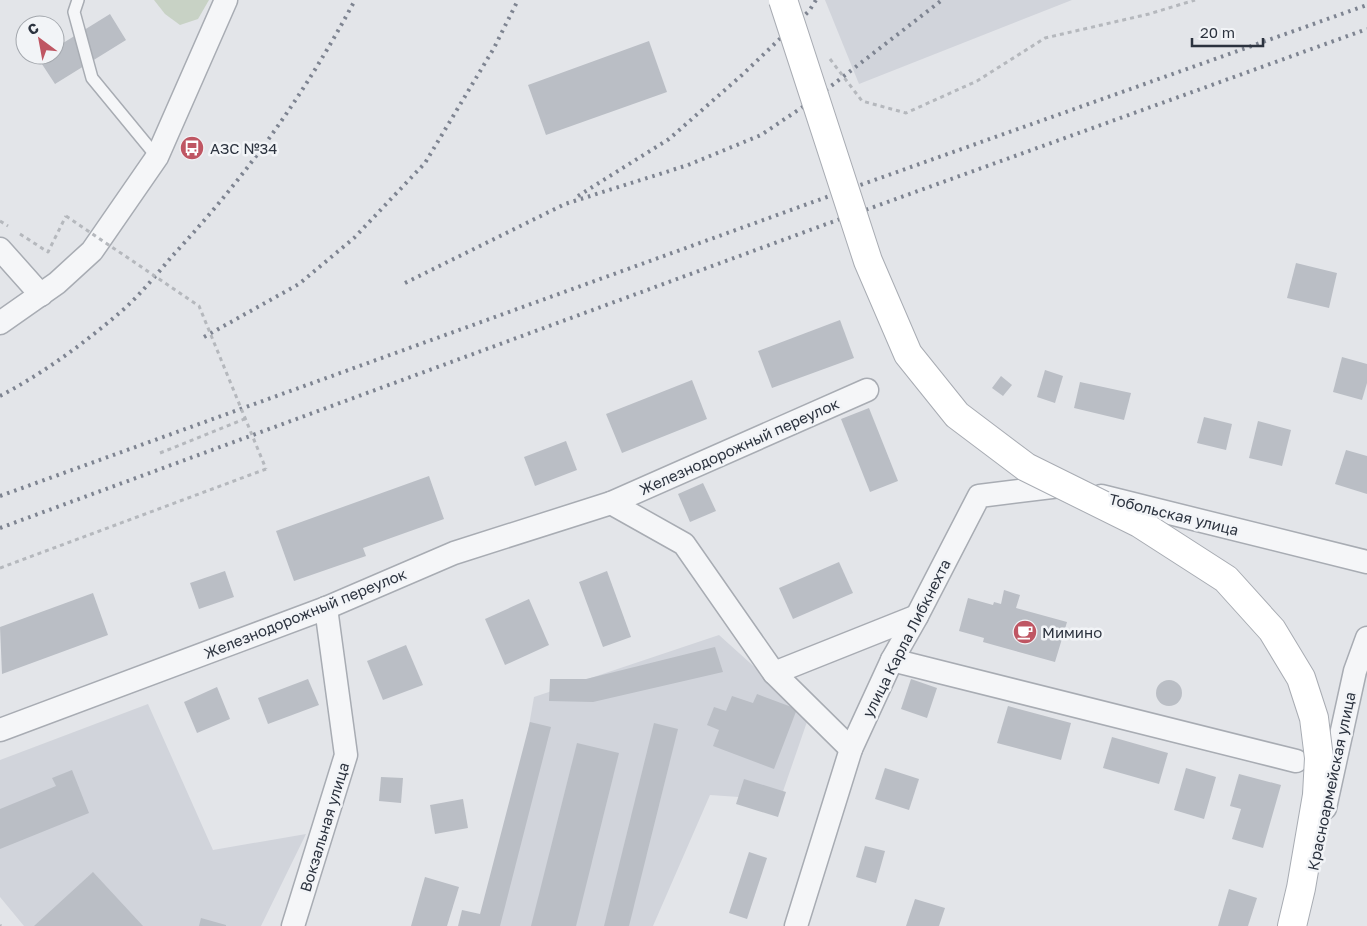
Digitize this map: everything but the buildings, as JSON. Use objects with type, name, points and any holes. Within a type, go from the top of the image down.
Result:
[{"type":"street","points":[[0,323],[41,295],[92,251],[157,157],[226,0]]},
{"type":"street","name":"Красноармейская улица","points":[[783,0],[868,261],[908,354],[957,415],[1026,467],[1139,523],[1226,580],[1272,630],[1300,678],[1314,718],[1319,758],[1317,795],[1301,888],[1292,926]]},
{"type":"street","points":[[0,249],[41,295]]},
{"type":"street","name":"Железнодорожный переулок","points":[[0,730],[326,608],[454,553],[611,503],[867,390]]},
{"type":"street","name":"Тобольская улица","points":[[979,496],[1060,486],[1367,562]]},
{"type":"street","name":"улица Карла Либкнехта","points":[[796,926],[851,749],[892,660],[979,496]]},
{"type":"street","name":"Железнодорожный переулок","points":[[611,503],[684,544],[774,673],[851,749]]},
{"type":"street","name":"Вокзальная улица","points":[[293,926],[346,755],[326,608]]},
{"type":"street","points":[[774,673],[917,616]]},
{"type":"street","name":"Красноармейская улица","points":[[1299,926],[1356,671],[1367,638]]},
{"type":"street","points":[[892,660],[1296,760]]},
{"type":"lane","points":[[78,0],[74,12],[92,78],[157,157]]},
{"type":"path","points":[[826,53],[862,102],[906,114],[977,80],[1045,38],[1149,14],[1195,0]]},
{"type":"path","points":[[0,221],[48,252],[66,216],[199,306],[247,418],[266,469],[0,568]]},
{"type":"path","points":[[160,452],[247,418]]},
{"type":"shaded area","points":[[154,0],[209,0],[198,19],[180,25],[165,14]]},
{"type":"shaded area","points":[[825,0],[1072,0],[859,84]]},
{"type":"shaded area","points":[[719,635],[809,716],[780,800],[710,795],[653,926],[494,926],[534,697]]},
{"type":"shaded area","points":[[148,704],[213,850],[306,834],[261,926],[24,926],[0,897],[0,760]]},
{"type":"railway","points":[[0,396],[49,367],[80,345],[124,309],[144,289],[227,194],[251,163],[295,101],[336,35],[355,0]]},
{"type":"railway","points":[[204,337],[299,284],[354,238],[425,163],[494,48],[518,0]]},
{"type":"railway","points":[[578,196],[669,139],[742,75],[809,11],[816,0]]},
{"type":"railway","points":[[405,283],[565,204],[688,165],[761,135],[813,100],[942,0]]},
{"type":"railway","points":[[0,496],[849,189],[1367,5]]},
{"type":"railway","points":[[0,528],[821,226],[1367,29]]},
{"type":"place","name":"АЗС №34","points":[[192,148]]},
{"type":"place","name":"Мимино","points":[[1025,632]]}]
